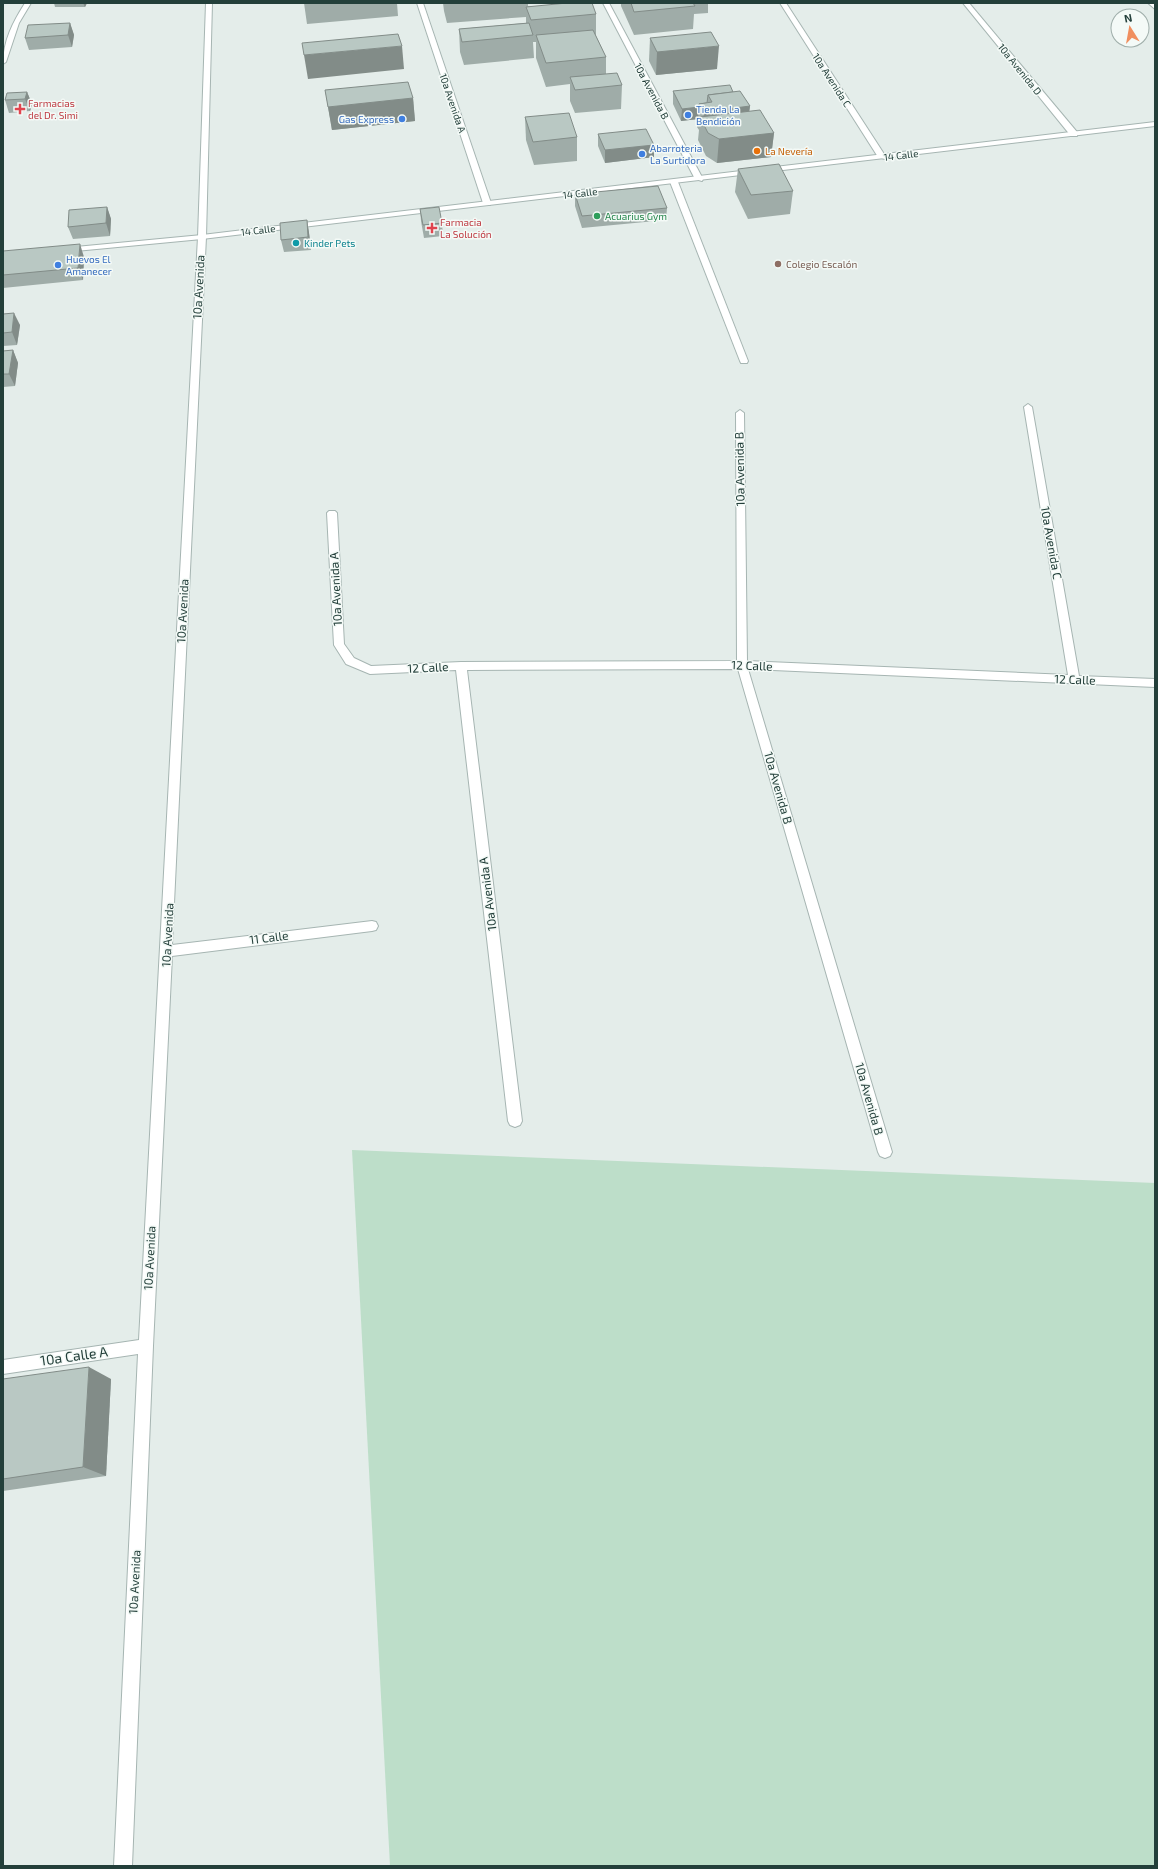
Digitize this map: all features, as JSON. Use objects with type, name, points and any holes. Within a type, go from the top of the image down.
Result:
[{"type":"street","points":[[3,62],[16,23],[28,3]]},
{"type":"street","name":"10a Avenida","points":[[123,1866],[146,1346],[202,237],[209,3]]},
{"type":"street","name":"10a Avenida A","points":[[420,3],[487,203]]},
{"type":"street","name":"10a Avenida B","points":[[606,3],[699,179]]},
{"type":"street","name":"10a Avenida C","points":[[782,3],[882,157]]},
{"type":"street","name":"10a Avenida D","points":[[966,3],[1074,134]]},
{"type":"street","points":[[1151,3],[1155,7]]},
{"type":"street","name":"14 Calle","points":[[59,251],[202,237],[1155,124]]},
{"type":"street","points":[[674,182],[744,361]]},
{"type":"street","name":"10a Avenida C","points":[[1028,407],[1074,680]]},
{"type":"street","name":"10a Avenida B","points":[[740,413],[742,665],[885,1152]]},
{"type":"street","name":"10a Avenida A","points":[[332,513],[339,645],[350,661]]},
{"type":"street","name":"12 Calle","points":[[350,661],[370,670],[461,666],[742,665],[1155,683]]},
{"type":"street","name":"10a Avenida A","points":[[461,666],[515,1121]]},
{"type":"street","name":"11 Calle","points":[[167,951],[372,926]]},
{"type":"street","name":"10a Calle A","points":[[3,1367],[146,1346]]},
{"type":"green space","points":[[352,1150],[1155,1183],[1155,1866],[390,1866]]},
{"type":"building","points":[[567,3],[592,3],[596,14],[531,20],[526,7]]},
{"type":"building","points":[[631,3],[693,3],[695,6],[634,12]]},
{"type":"building","points":[[70,23],[68,35],[25,38],[28,25]]},
{"type":"building","points":[[529,23],[533,35],[462,42],[459,29]]},
{"type":"building","points":[[593,30],[606,57],[546,63],[536,35]]},
{"type":"building","points":[[711,32],[719,46],[657,52],[650,38]]},
{"type":"building","points":[[398,34],[402,46],[304,55],[302,43]]},
{"type":"building","points":[[617,73],[622,85],[575,90],[570,77]]},
{"type":"building","points":[[408,82],[413,98],[328,107],[325,90]]},
{"type":"building","points":[[730,85],[733,92],[708,95],[707,103],[699,104],[699,107],[682,109],[673,91]]},
{"type":"building","points":[[740,91],[750,106],[704,112],[699,104],[712,102],[708,95]]},
{"type":"building","points":[[27,92],[25,99],[5,100],[7,93]]},
{"type":"building","points":[[760,110],[774,133],[719,139],[708,133],[700,117]]},
{"type":"building","points":[[569,113],[577,137],[533,142],[525,117]]},
{"type":"building","points":[[646,129],[654,145],[605,150],[598,134]]},
{"type":"building","points":[[779,164],[793,191],[751,195],[738,169]]},
{"type":"building","points":[[658,186],[667,208],[582,216],[575,194]]},
{"type":"building","points":[[107,207],[106,223],[68,227],[69,210]]},
{"type":"building","points":[[439,207],[442,223],[423,225],[420,209]]},
{"type":"building","points":[[307,220],[308,237],[281,240],[280,223]]},
{"type":"building","points":[[80,244],[78,268],[3,275],[3,251]]},
{"type":"building","points":[[14,313],[12,332],[3,333],[3,314]]},
{"type":"building","points":[[13,350],[9,374],[3,374],[3,351]]},
{"type":"building","points":[[89,1367],[83,1467],[3,1479],[3,1379]]},
{"type":"place","name":"Farmacias del Dr. Simi","points":[[20,109]]},
{"type":"place","name":"Tienda La Bendición","points":[[688,115]]},
{"type":"place","name":"Gas Express","points":[[402,119]]},
{"type":"place","name":"La Nevería","points":[[757,151]]},
{"type":"place","name":"Abarroteria La Surtidora","points":[[642,154]]},
{"type":"place","name":"Acuarius Gym","points":[[597,216]]},
{"type":"place","name":"Farmacia La Solución","points":[[432,228]]},
{"type":"place","name":"Kinder Pets","points":[[296,243]]},
{"type":"place","name":"Colegio Escalón","points":[[778,264]]},
{"type":"place","name":"Huevos El Amanecer","points":[[58,265]]}]
